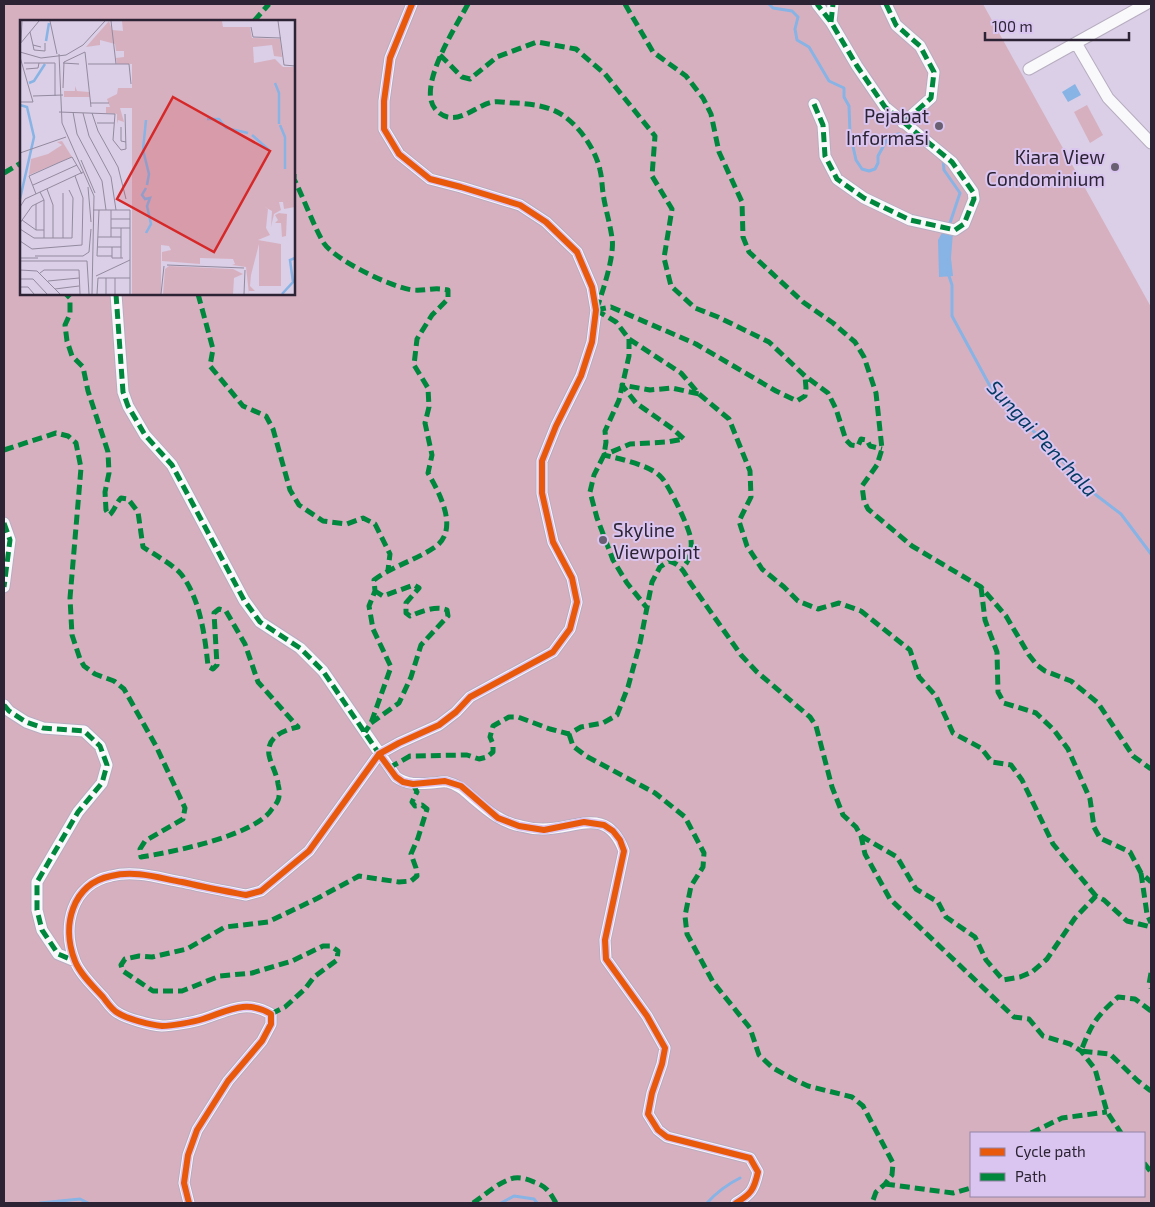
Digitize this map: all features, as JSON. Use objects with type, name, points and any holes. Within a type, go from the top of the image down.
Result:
[{"type":"street","points":[[189,1203],[184,1183],[188,1155],[197,1130],[228,1081],[262,1041],[271,1024],[271,1014],[260,1007],[234,1007],[202,1019],[162,1026],[135,1020],[118,1013],[88,981],[75,962],[70,941],[70,913],[78,898],[96,880],[112,875],[142,874],[246,895],[261,891],[309,851],[380,754],[399,742],[439,725],[470,698],[553,652],[570,629],[577,602],[572,578],[553,542],[542,493],[542,461],[556,426],[581,376],[592,342],[596,310],[592,287],[576,252],[546,222],[520,205],[430,179],[400,154],[384,129],[384,101],[390,58],[412,4]]},
{"type":"street","points":[[814,104],[823,125],[825,156],[837,179],[864,198],[910,220],[950,229],[964,224],[974,199],[973,192],[952,162],[885,107],[857,66],[831,22],[817,4]]},
{"type":"street","points":[[831,22],[833,4]]},
{"type":"street","points":[[886,4],[896,25],[920,46],[934,72],[931,98],[903,123]]},
{"type":"street","points":[[1029,69],[1146,4]]},
{"type":"street","points":[[1076,43],[1108,98],[1151,143]]},
{"type":"street","points":[[116,295],[121,374],[123,392],[128,406],[145,435],[172,465],[244,600],[260,622],[300,648],[323,671],[396,777],[403,782],[413,784],[445,781],[460,786],[498,818],[519,826],[544,830],[584,822],[604,825],[613,831],[620,840],[624,851],[605,940],[606,959],[647,1016],[665,1048],[648,1114],[658,1130],[667,1136],[750,1158],[758,1172],[755,1186],[749,1195],[736,1203]]},
{"type":"street","points":[[4,523],[10,540],[4,587]]},
{"type":"street","points":[[4,704],[9,711],[26,722],[43,728],[84,730],[100,746],[106,765],[102,783],[78,812],[37,882],[37,910],[42,930],[58,954],[75,962]]},
{"type":"shaded area","points":[[4,4],[983,4],[1151,307],[1151,1203],[4,1203]]},
{"type":"shaded area","points":[[1087,105],[1103,135],[1090,143],[1074,112]]},
{"type":"water","points":[[1075,84],[1081,95],[1068,102],[1062,92]]},
{"type":"water","points":[[943,231],[953,232],[951,258],[953,276],[939,277],[938,240]]},
{"type":"waterway","name":"Sungai Penchala","points":[[769,4],[773,8],[792,11],[798,17],[795,29],[797,40],[809,47],[829,81],[844,88],[844,97],[849,106],[850,133],[856,160],[862,169],[869,171],[875,169],[878,163],[878,156],[889,136],[899,134],[920,142]]},
{"type":"waterway","name":"Sungai Penchala","points":[[943,159],[944,170],[960,193],[949,226]]},
{"type":"waterway","name":"Sungai Penchala","points":[[948,273],[952,285],[952,316],[991,388],[1096,495],[1121,514],[1151,554]]},
{"type":"waterway","points":[[707,1203],[722,1189],[740,1178]]},
{"type":"waterway","points":[[501,1203],[514,1196],[534,1199],[537,1203]]},
{"type":"waterway","points":[[40,1203],[80,1199],[88,1203]]},
{"type":"marked path","points":[[255,20],[269,4]]},
{"type":"marked path","points":[[468,4],[447,42],[434,73],[431,101],[437,111],[451,118],[458,117],[493,102],[539,106],[561,114],[583,135],[594,152],[600,170],[612,238],[612,254],[597,308]]},
{"type":"marked path","points":[[625,4],[653,52],[686,76],[703,98],[711,114],[719,152],[742,202],[743,237],[749,252],[803,302],[833,323],[855,342],[864,357],[876,393],[882,449],[877,465],[862,486],[864,501],[868,509],[912,546],[981,587],[1006,616],[1037,665],[1045,671],[1071,681],[1098,703],[1133,756],[1151,769]]},
{"type":"marked path","points":[[814,104],[823,125],[825,156],[837,179],[864,198],[910,220],[955,230],[964,224],[974,199],[973,192],[952,162],[885,107],[857,66],[831,22],[817,4]]},
{"type":"marked path","points":[[831,22],[833,4]]},
{"type":"marked path","points":[[886,4],[896,25],[920,46],[934,72],[931,98],[903,123]]},
{"type":"marked path","points":[[440,55],[462,77],[470,79],[497,57],[537,42],[576,49],[605,74],[655,136],[652,176],[672,209],[664,258],[671,286],[695,308],[769,342],[805,376],[828,393],[836,409],[846,440],[851,445],[858,446],[861,439],[867,440],[870,446],[882,449]]},
{"type":"marked path","points":[[4,173],[20,164]]},
{"type":"marked path","points":[[295,181],[323,242],[339,257],[379,279],[404,288],[413,290],[448,290],[448,299],[432,315],[417,339],[414,365],[428,388],[429,407],[425,423],[432,455],[428,473],[442,500],[447,521],[446,531],[442,540],[435,547],[374,580],[375,591],[369,606],[373,629],[391,667],[371,723],[365,732]]},
{"type":"marked path","points":[[4,450],[56,433],[68,436],[76,443],[81,468],[70,598],[72,635],[84,666],[95,674],[114,681],[124,689],[156,746],[185,808],[183,819],[145,841],[140,849],[141,857],[212,841],[231,835],[263,819],[276,805],[279,795],[277,780],[269,755],[270,743],[282,732],[298,727],[258,682],[245,644],[226,611],[219,609],[214,613],[217,665],[213,669],[208,666],[197,606],[193,594],[181,574],[174,567],[143,547],[138,512],[128,499],[121,498],[109,515],[106,510],[105,492],[109,473],[108,452],[88,391],[83,367],[72,356],[67,341],[65,325],[70,314],[70,298],[67,295]]},
{"type":"marked path","points":[[116,295],[123,392],[128,406],[145,435],[172,465],[244,600],[260,622],[300,648],[323,671],[382,758]]},
{"type":"marked path","points":[[198,295],[213,349],[210,366],[243,406],[266,416],[273,429],[290,490],[299,505],[323,521],[347,524],[363,518],[375,524],[390,554],[388,570]]},
{"type":"marked path","points":[[596,310],[611,307],[696,344],[776,391],[797,401],[805,396],[805,376]]},
{"type":"marked path","points":[[596,310],[616,322],[629,339],[681,373],[699,394],[672,388],[650,390],[622,385],[636,403],[684,439],[630,444],[604,455],[650,469],[665,482],[690,534],[690,555],[682,568]]},
{"type":"marked path","points":[[629,339],[629,356],[619,400],[605,431],[604,455],[594,475],[590,492],[597,518],[613,560],[627,583],[647,608]]},
{"type":"marked path","points":[[699,394],[729,419],[750,471],[751,497],[739,521],[747,546],[762,569],[798,601],[818,609],[839,603],[861,611],[910,650],[919,677],[936,696],[953,733],[981,748],[992,762],[1011,765],[1022,780],[1053,844],[1096,896]]},
{"type":"marked path","points":[[4,523],[10,540],[4,587]]},
{"type":"marked path","points":[[389,768],[410,756],[467,755],[479,759],[487,757],[493,752],[493,744],[490,737],[493,726],[509,717],[518,717],[569,734],[581,727],[603,723],[617,715],[628,687],[640,643],[652,582],[660,567],[669,561],[673,562],[683,571],[741,655],[757,672],[810,717],[816,726],[832,787],[843,815],[856,827],[861,836],[865,854],[890,899],[1014,1017],[1029,1019],[1043,1036],[1070,1044],[1081,1051],[1095,1069],[1107,1112],[1120,1132]]},
{"type":"marked path","points":[[371,723],[399,703],[411,677],[421,645],[448,616],[447,610],[438,608],[410,616],[406,613],[406,603],[419,588],[414,585],[383,596],[375,591]]},
{"type":"marked path","points":[[981,587],[985,620],[997,652],[998,692],[1004,703],[1036,713],[1054,730],[1068,749],[1090,799],[1094,827],[1100,838],[1130,852],[1141,873],[1151,882]]},
{"type":"marked path","points":[[4,705],[9,711],[26,722],[43,728],[84,731],[100,746],[107,765],[102,783],[78,812],[37,882],[37,910],[42,930],[58,954],[75,961]]},
{"type":"marked path","points":[[569,734],[573,746],[586,756],[655,793],[685,817],[704,853],[703,867],[691,886],[685,916],[687,934],[713,982],[750,1028],[759,1055],[773,1068],[793,1079],[808,1086],[852,1097],[863,1106],[893,1163],[892,1175],[876,1192],[872,1203]]},
{"type":"marked path","points":[[271,1014],[285,1007],[305,989],[314,977],[337,960],[338,951],[331,946],[323,946],[292,961],[252,973],[220,976],[182,991],[153,991],[123,971],[121,965],[125,959],[139,956],[152,957],[187,949],[225,927],[268,922],[359,876],[399,882],[411,881],[417,876],[411,854],[427,809],[422,805],[415,806],[412,802],[417,792],[413,784]]},
{"type":"marked path","points":[[861,836],[897,857],[916,889],[938,902],[946,917],[975,937],[986,960],[1003,980],[1020,977],[1032,972],[1047,959],[1075,918],[1096,896],[1104,900],[1127,921],[1151,927]]},
{"type":"marked path","points":[[1141,873],[1147,914],[1151,923]]},
{"type":"marked path","points":[[1151,973],[1149,984],[1151,988]]},
{"type":"marked path","points":[[1151,1011],[1135,999],[1118,997],[1095,1021],[1081,1051],[1110,1054],[1151,1091]]},
{"type":"marked path","points":[[1033,1132],[1062,1118],[1107,1112]]},
{"type":"marked path","points":[[1145,1164],[1151,1172]]},
{"type":"marked path","points":[[473,1203],[498,1185],[517,1178],[527,1179],[542,1185],[556,1203]]},
{"type":"marked path","points":[[885,1184],[953,1193],[970,1188]]},
{"type":"cycle path","points":[[189,1203],[184,1183],[188,1155],[197,1130],[228,1081],[262,1041],[271,1024],[271,1014],[253,1007],[245,1007],[177,1025],[162,1026],[139,1021],[118,1013],[87,980],[75,961],[69,934],[73,908],[79,897],[87,888],[98,881],[120,874],[138,874],[246,895],[261,891],[309,851],[379,754],[439,725],[456,712],[470,697],[553,652],[570,629],[577,602],[572,578],[553,542],[542,493],[542,461],[556,426],[581,376],[592,342],[596,310],[592,287],[577,252],[546,222],[520,205],[430,179],[399,154],[384,129],[384,101],[390,58],[412,4]]},
{"type":"cycle path","points":[[379,754],[396,777],[403,782],[413,784],[445,781],[461,786],[498,818],[519,826],[544,830],[584,822],[604,825],[613,831],[620,840],[624,851],[605,940],[606,959],[647,1016],[665,1048],[648,1114],[658,1130],[667,1137],[750,1158],[758,1172],[755,1183],[751,1191],[736,1203]]},
{"type":"place","name":"Pejabat Informasi","points":[[939,126]]},
{"type":"place","name":"Kiara View Condominium","points":[[1115,167]]},
{"type":"place","name":"Skyline Viewpoint","points":[[603,540]]}]
